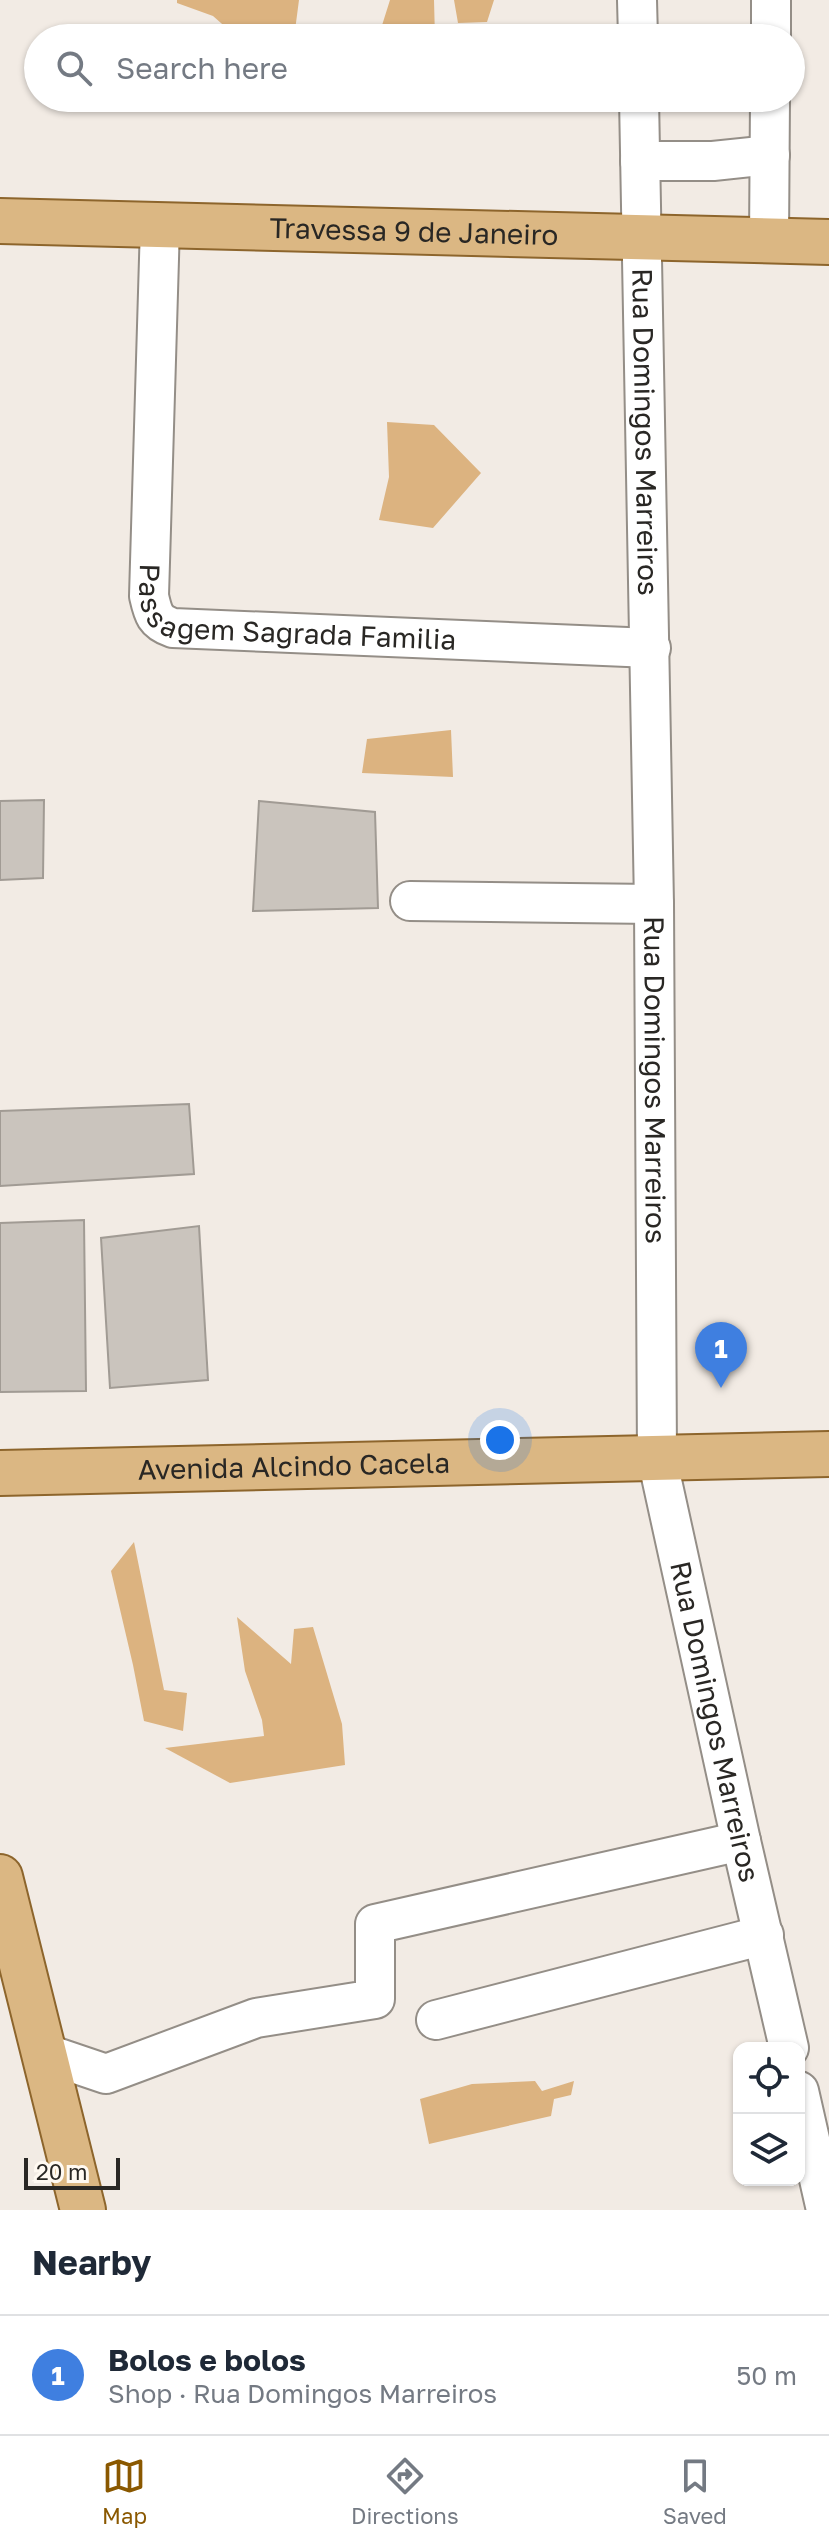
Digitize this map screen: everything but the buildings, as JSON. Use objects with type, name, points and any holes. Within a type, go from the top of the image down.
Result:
[{"type":"main road","name":"Travessa 9 de Janeiro","points":[[0,221],[829,242]]},
{"type":"main road","name":"Avenida Alcindo Cacela","points":[[0,1473],[829,1454]]},
{"type":"main road","points":[[0,1877],[83,2210]]},
{"type":"street","points":[[637,0],[638,24]]},
{"type":"street","points":[[771,0],[771,24]]},
{"type":"street","name":"Rua Domingos Marreiros","points":[[639,112],[651,648],[657,1458],[788,2042]]},
{"type":"street","points":[[769,241],[770,112]]},
{"type":"street","points":[[640,161],[713,161],[770,155]]},
{"type":"street","name":"Passagem Sagrada Familia","points":[[160,225],[149,596],[154,617],[160,624],[173,628],[651,648]]},
{"type":"street","points":[[410,901],[654,904]]},
{"type":"street","points":[[44,2053],[106,2074],[256,2018],[375,1999],[375,1924],[741,1841]]},
{"type":"street","points":[[436,2020],[764,1935]]},
{"type":"street","points":[[804,2114],[826,2210]]},
{"type":"shaded area","points":[[177,0],[299,0],[296,24],[222,24],[213,16],[177,3]]},
{"type":"shaded area","points":[[390,0],[434,0],[435,24],[382,24]]},
{"type":"shaded area","points":[[454,0],[494,0],[487,22],[458,23]]},
{"type":"shaded area","points":[[387,422],[434,425],[481,473],[433,528],[379,520],[389,477]]},
{"type":"shaded area","points":[[451,730],[453,777],[362,773],[367,739]]},
{"type":"shaded area","points":[[134,1542],[164,1690],[187,1693],[183,1731],[144,1721],[111,1571]]},
{"type":"shaded area","points":[[237,1617],[291,1664],[294,1629],[313,1627],[342,1724],[345,1765],[230,1783],[165,1748],[264,1736],[262,1720],[245,1671]]},
{"type":"shaded area","points":[[535,2081],[542,2091],[574,2081],[571,2095],[554,2099],[551,2116],[429,2144],[420,2099],[472,2084]]},
{"type":"place","name":"Bolos e bolos","points":[[721,1388]]}]
